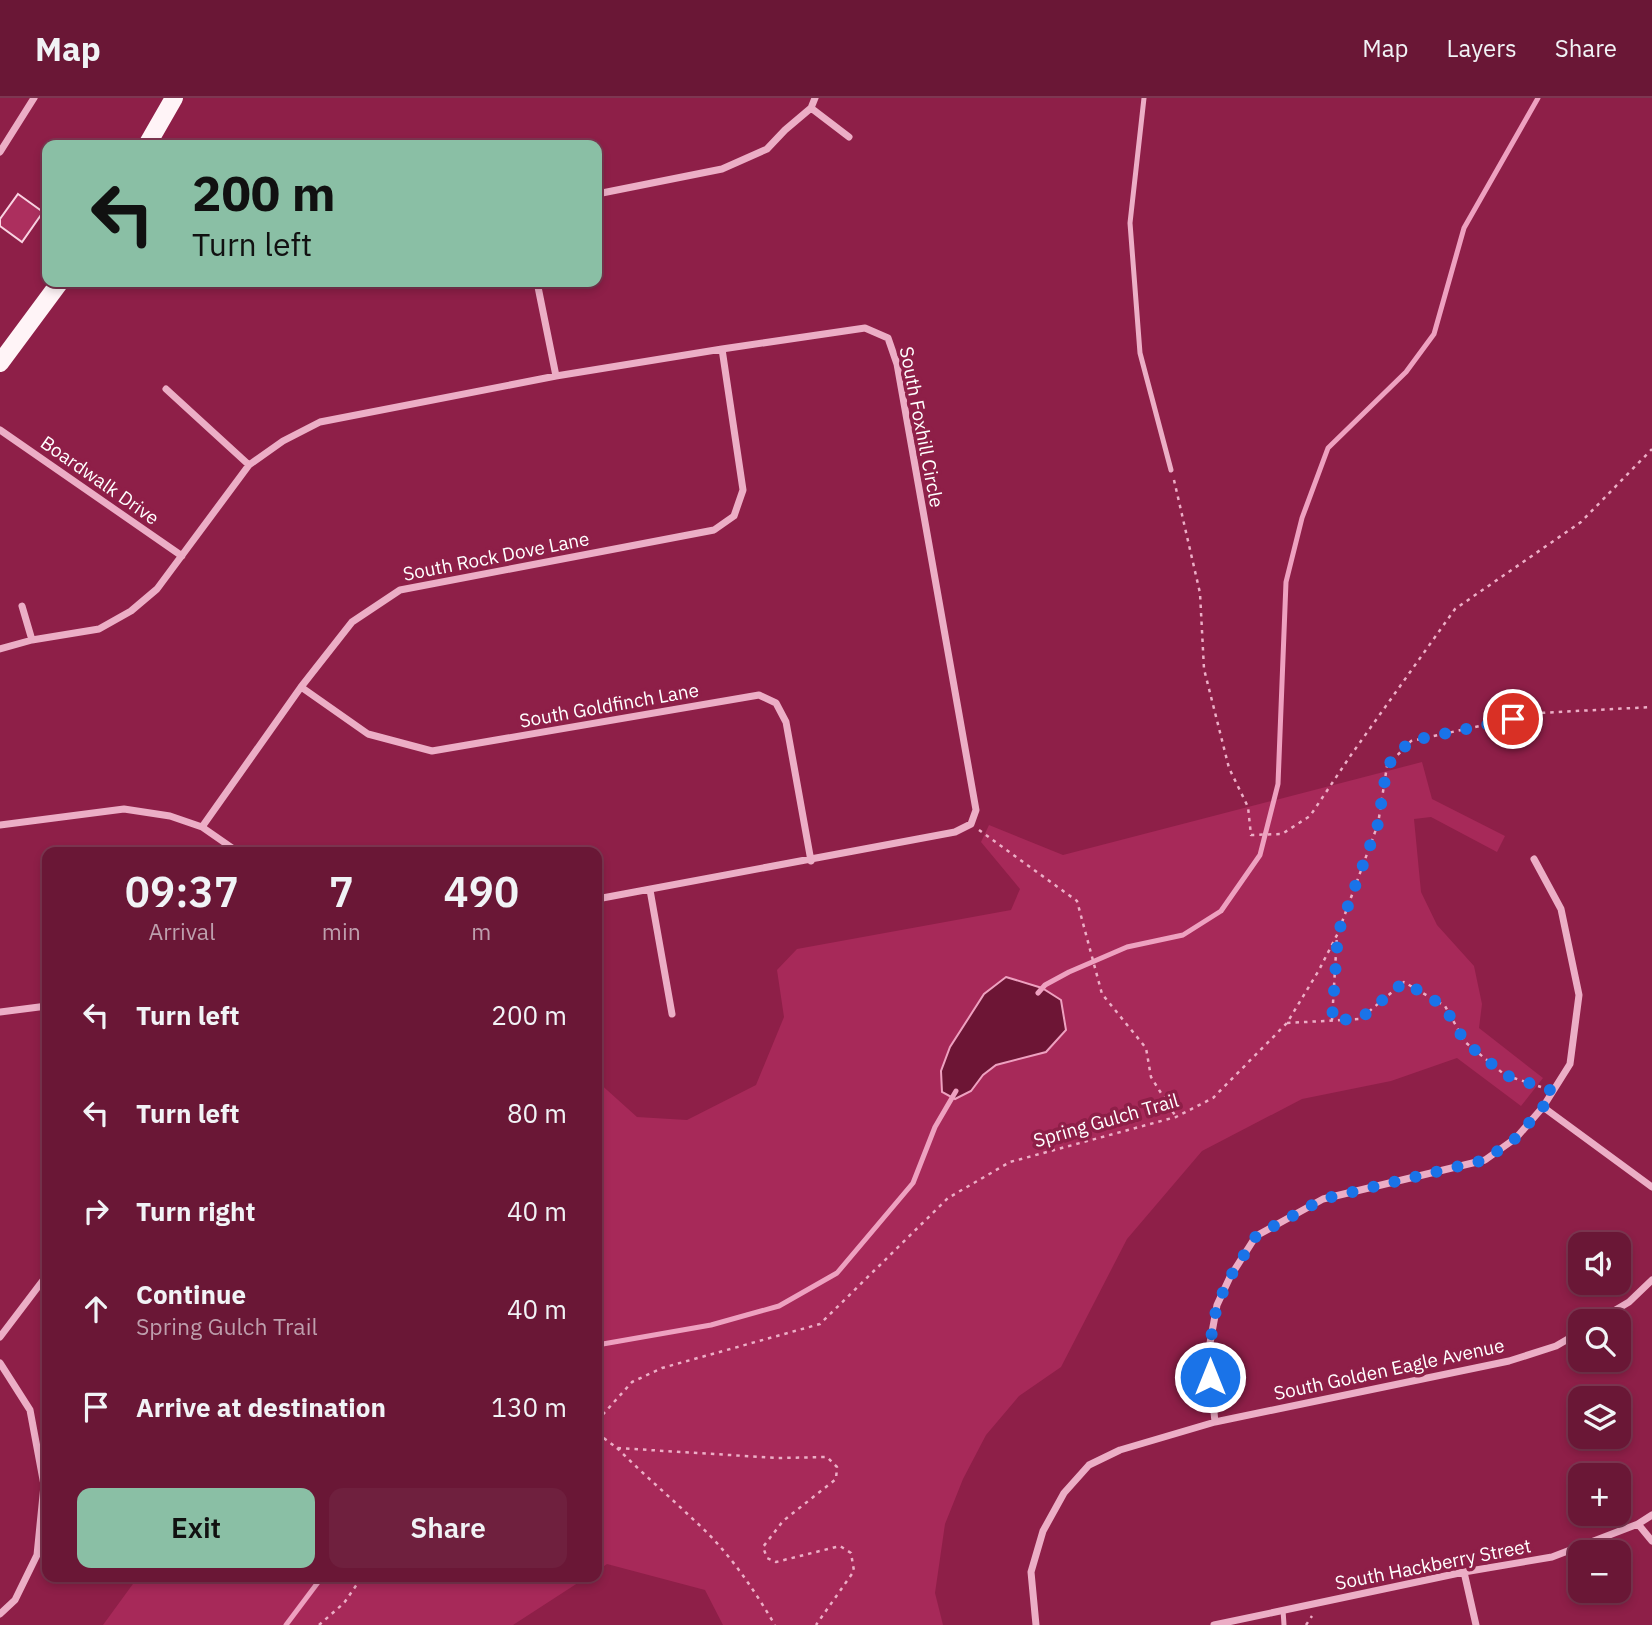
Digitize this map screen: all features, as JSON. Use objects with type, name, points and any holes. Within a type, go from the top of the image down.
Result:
[{"type":"main road","points":[[150,140],[174,98]]},
{"type":"main road","points":[[0,363],[56,287]]},
{"type":"street","points":[[0,152],[34,98]]},
{"type":"street","points":[[602,193],[722,169],[767,149],[811,108],[815,98]]},
{"type":"street","points":[[811,108],[849,137]]},
{"type":"street","points":[[538,287],[556,376]]},
{"type":"street","name":"South Foxhill Circle","points":[[0,649],[32,640],[99,629],[131,611],[157,589],[249,465],[283,441],[320,422],[556,376],[865,328],[888,338],[897,364],[976,810],[971,824]]},
{"type":"street","name":"South Rock Dove Lane","points":[[202,827],[301,687],[352,622],[400,590],[714,530],[734,516],[743,490],[722,349]]},
{"type":"street","points":[[166,389],[249,465]]},
{"type":"street","name":"Boardwalk Drive","points":[[0,430],[182,556]]},
{"type":"street","points":[[22,606],[32,640]]},
{"type":"street","name":"South Goldfinch Lane","points":[[301,687],[368,734],[432,751],[759,695],[776,703],[786,722],[811,861]]},
{"type":"street","points":[[0,825],[124,809],[170,816],[202,827],[231,847]]},
{"type":"street","points":[[602,898],[811,861],[955,832],[971,824]]},
{"type":"street","points":[[1215,1422],[1208,1354],[1217,1305],[1230,1277],[1256,1236],[1323,1199],[1485,1160],[1516,1138],[1543,1107],[1570,1065],[1578,995],[1561,909],[1534,859]]},
{"type":"street","points":[[650,890],[672,1014]]},
{"type":"street","points":[[0,1012],[42,1007]]},
{"type":"street","points":[[1543,1107],[1652,1187]]},
{"type":"street","points":[[1617,1309],[1629,1302],[1652,1280]]},
{"type":"street","points":[[0,1337],[42,1282]]},
{"type":"street","name":"South Golden Eagle Avenue","points":[[1036,1625],[1031,1572],[1044,1531],[1064,1493],[1089,1465],[1120,1450],[1215,1422],[1509,1361],[1556,1346],[1568,1339]]},
{"type":"street","points":[[0,1363],[30,1410],[42,1466]]},
{"type":"street","points":[[0,1614],[15,1600],[37,1555],[42,1516]]},
{"type":"street","name":"South Hackberry Street","points":[[1214,1625],[1464,1572],[1552,1557],[1652,1516]]},
{"type":"street","points":[[1638,1524],[1652,1541]]},
{"type":"street","points":[[1464,1572],[1476,1625]]},
{"type":"lane","points":[[1144,98],[1130,223],[1140,353],[1171,470]]},
{"type":"lane","points":[[1283,1610],[1284,1625]]},
{"type":"path","points":[[1171,470],[1200,593],[1204,669],[1229,768],[1248,807],[1251,835],[1282,834],[1310,816],[1454,609],[1581,522],[1652,449]]},
{"type":"path","name":"Spring Gulch Trail","points":[[602,1415],[632,1382],[662,1368],[820,1324],[948,1198],[1010,1162],[1177,1117],[1213,1098],[1287,1023],[1319,970],[1338,933],[1378,824],[1387,766],[1410,741],[1539,713],[1652,707]]},
{"type":"path","points":[[971,824],[1077,901],[1102,994],[1146,1048],[1151,1077],[1177,1117]]},
{"type":"path","points":[[1332,1020],[1338,933]]},
{"type":"path","points":[[1287,1023],[1360,1019],[1404,982],[1444,1006],[1465,1042],[1505,1075],[1553,1091]]},
{"type":"path","points":[[602,1437],[697,1522],[746,1579],[775,1625]]},
{"type":"path","points":[[617,1448],[778,1458],[827,1457],[836,1467],[836,1479],[783,1521],[763,1547],[767,1558],[776,1562],[840,1546],[851,1553],[854,1571],[816,1625]]},
{"type":"path","points":[[319,1625],[344,1603],[359,1582]]},
{"type":"shaded area","points":[[1422,762],[1432,799],[1505,836],[1497,852],[1431,817],[1414,819],[1421,892],[1437,925],[1474,966],[1482,1004],[1479,1028],[1543,1078],[1521,1106],[1457,1058],[1391,1081],[1302,1099],[1202,1151],[1127,1239],[1061,1367],[1019,1396],[986,1435],[963,1479],[945,1524],[935,1593],[943,1625],[723,1625],[705,1590],[607,1564],[602,1568],[602,1086],[637,1117],[687,1120],[756,1085],[784,1017],[777,970],[797,949],[1011,910],[1020,889],[981,842],[989,825],[1063,855]]},
{"type":"shaded area","points":[[1006,977],[1042,988],[1061,1000],[1066,1030],[1046,1052],[996,1065],[983,1075],[971,1091],[955,1099],[942,1092],[941,1071],[950,1047],[984,994]]},
{"type":"shaded area","points":[[134,1582],[579,1582],[513,1625],[103,1625]]},
{"type":"building","points":[[18,194],[42,211],[22,242],[0,226],[0,219]]},
{"type":"waterway","points":[[1038,993],[1045,985],[1069,972],[1127,947],[1183,935],[1221,911],[1260,855],[1278,784],[1286,582],[1302,518],[1328,448],[1406,372],[1434,334],[1464,228],[1538,98]]},
{"type":"waterway","points":[[602,1344],[711,1325],[779,1306],[837,1273],[913,1183],[935,1127],[956,1091]]},
{"type":"waterway","points":[[286,1625],[318,1582]]},
{"type":"route","points":[[1210,1377],[1208,1354],[1217,1305],[1230,1277],[1256,1236],[1323,1199],[1485,1160],[1516,1138],[1553,1091],[1505,1075],[1465,1042],[1444,1006],[1404,982],[1360,1019],[1332,1020],[1338,933],[1378,824],[1387,766],[1410,741],[1513,719]]}]
